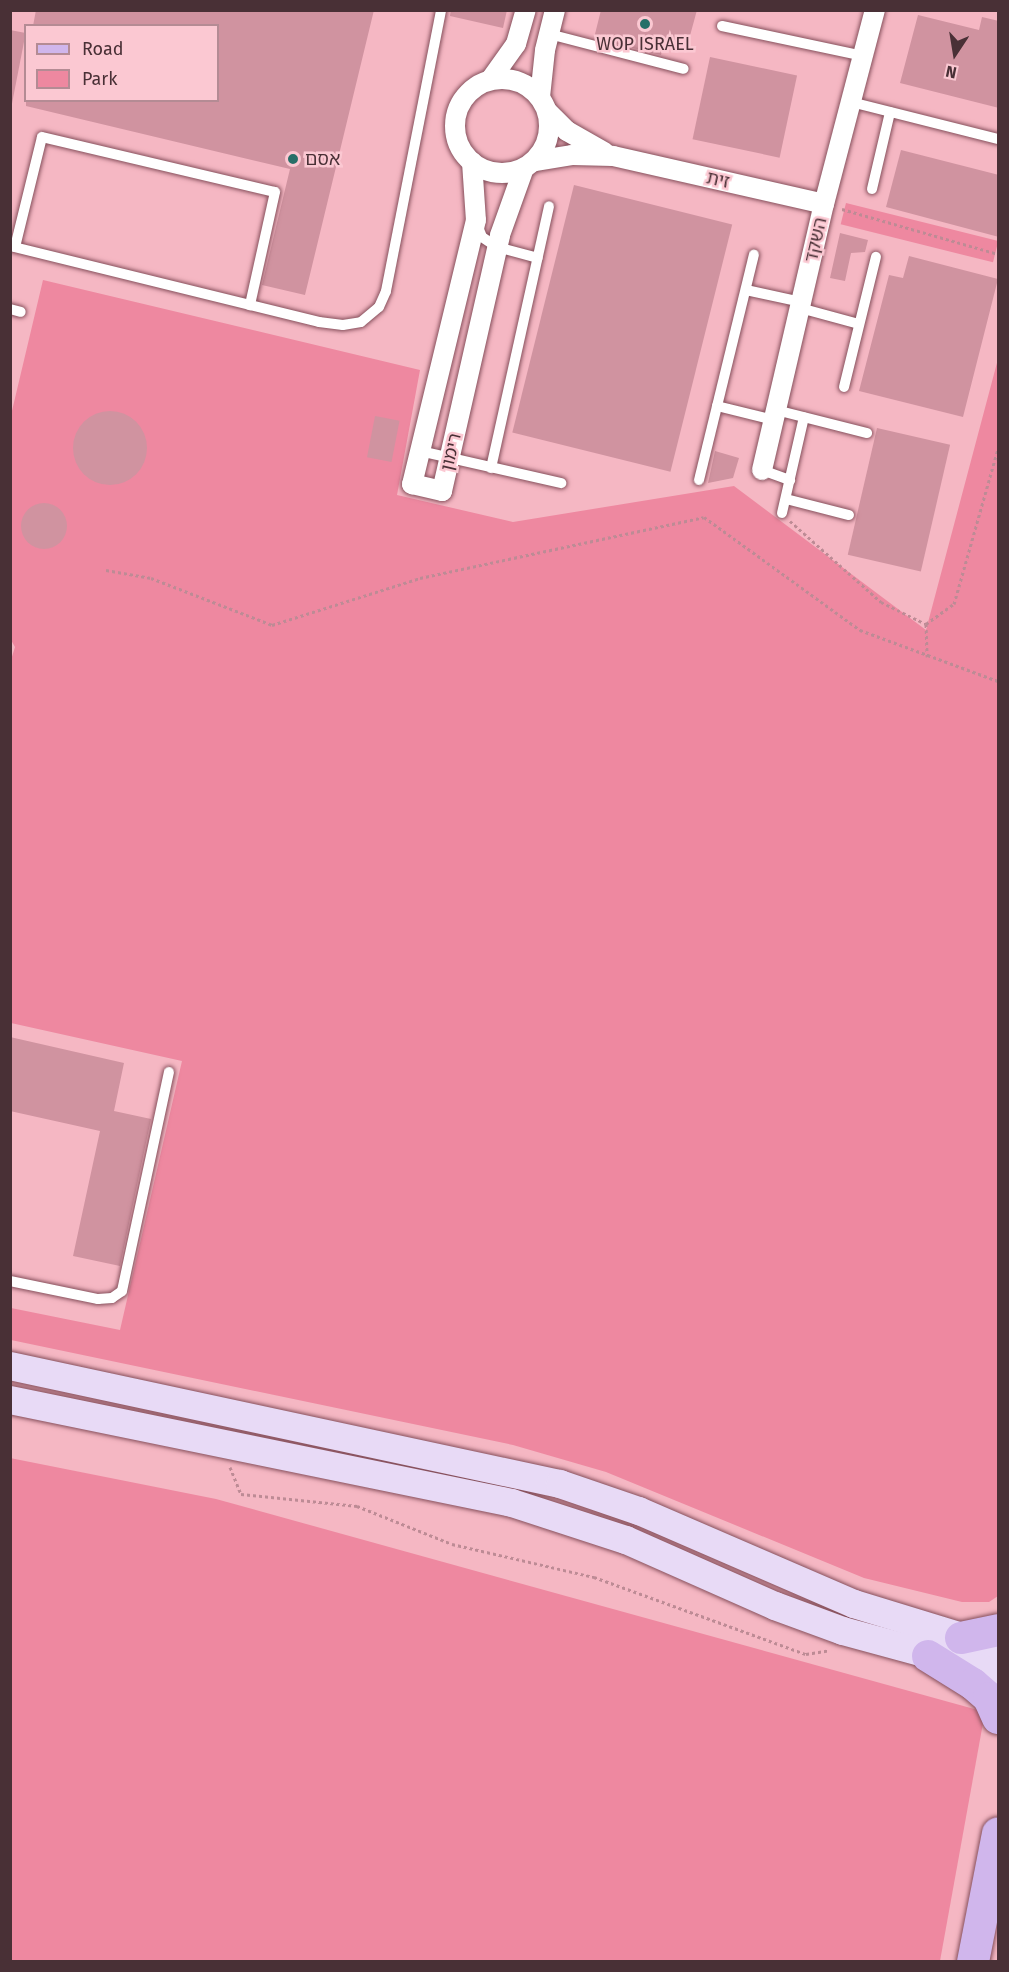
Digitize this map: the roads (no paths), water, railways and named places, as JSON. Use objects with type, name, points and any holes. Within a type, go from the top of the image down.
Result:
[{"type":"main road","points":[[961,1638],[999,1630]]},
{"type":"main road","points":[[928,1656],[973,1684],[989,1698],[999,1718]]},
{"type":"main road","points":[[973,1962],[999,1833]]},
{"type":"street","points":[[526,10],[516,44],[491,80],[471,91],[457,110],[457,142],[472,162],[499,173],[529,164],[549,138],[544,104],[549,34],[555,10]]},
{"type":"street","name":"השקד","points":[[762,470],[824,204],[876,10]]},
{"type":"street","points":[[491,80],[519,81],[544,104]]},
{"type":"street","name":"זית","points":[[544,104],[567,131],[613,156]]},
{"type":"street","name":"זית","points":[[529,164],[572,154],[613,156],[824,204]]},
{"type":"street","name":"רימון","points":[[472,162],[476,220],[412,484],[442,491],[497,247],[529,164]]},
{"type":"street","points":[[10,1366],[560,1484],[639,1511],[854,1604],[999,1648]]},
{"type":"street","points":[[10,1400],[220,1442],[555,1516],[626,1540],[775,1606],[850,1633],[928,1656],[999,1672]]},
{"type":"lane","points":[[250,305],[275,192],[42,137],[13,247],[250,305],[343,325],[361,321],[379,307],[386,291],[441,10]]},
{"type":"lane","points":[[722,26],[863,56]]},
{"type":"lane","points":[[549,34],[684,69]]},
{"type":"lane","points":[[851,102],[999,139]]},
{"type":"lane","points":[[872,189],[890,112]]},
{"type":"lane","points":[[492,468],[549,206]]},
{"type":"lane","points":[[476,220],[482,237],[497,247],[538,258]]},
{"type":"lane","points":[[699,480],[754,255]]},
{"type":"lane","points":[[844,387],[876,257]]},
{"type":"lane","points":[[746,290],[859,324]]},
{"type":"lane","points":[[717,406],[804,417],[867,433]]},
{"type":"lane","points":[[782,513],[804,417]]},
{"type":"lane","points":[[420,452],[561,483]]},
{"type":"lane","points":[[762,470],[790,480]]},
{"type":"lane","points":[[786,499],[849,515]]},
{"type":"lane","points":[[10,1281],[98,1299],[112,1298],[122,1291],[169,1072]]},
{"type":"place","name":"WOP ISRAEL","points":[[645,24]]},
{"type":"place","name":"אסם","points":[[293,159]]}]
